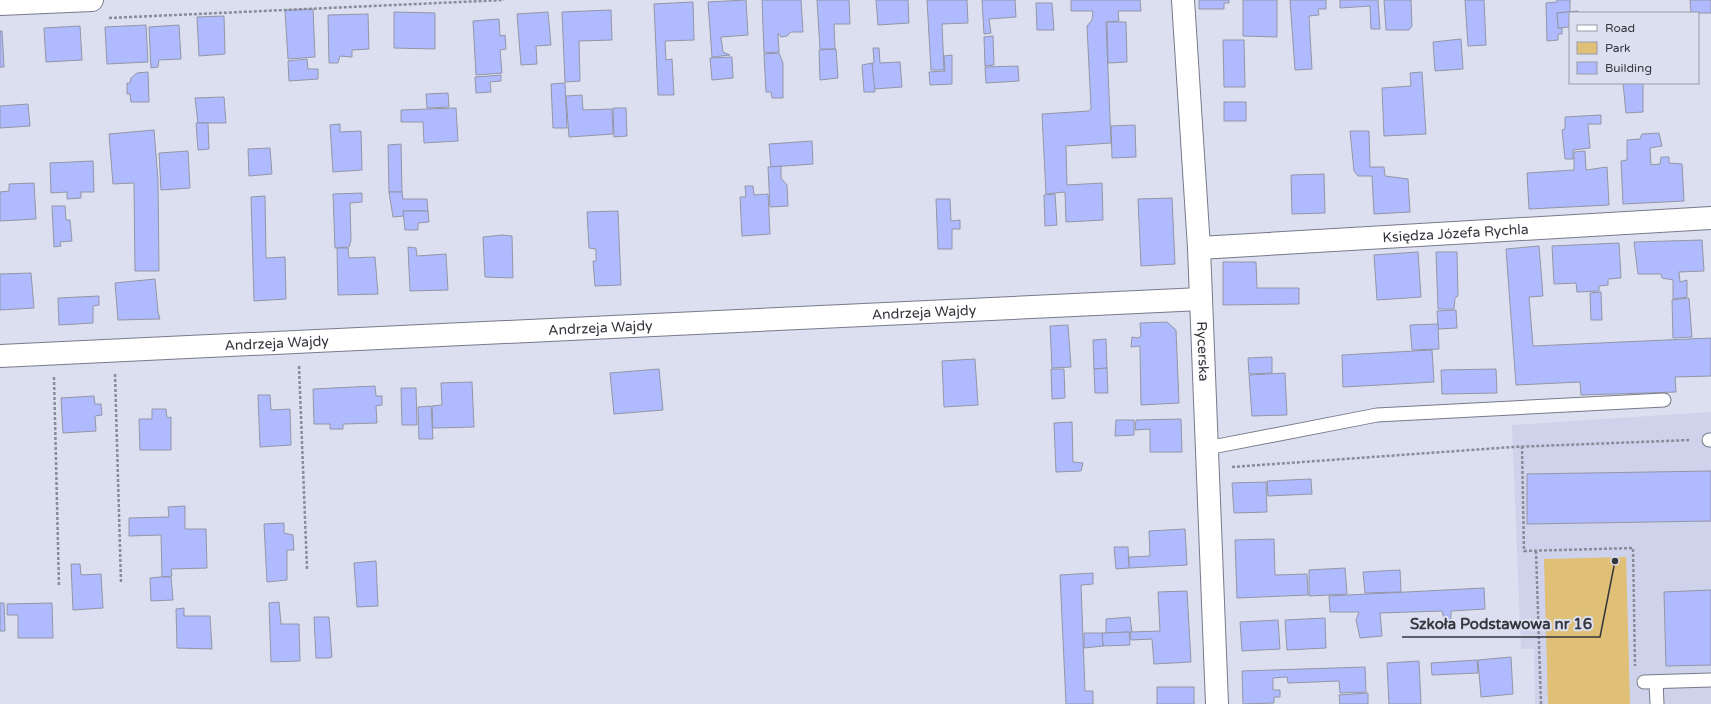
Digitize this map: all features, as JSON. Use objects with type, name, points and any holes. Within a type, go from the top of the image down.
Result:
[{"type":"street","points":[[0,4],[92,0]]},
{"type":"street","name":"Rycerska","points":[[1183,0],[1201,300],[1216,447],[1217,704]]},
{"type":"street","name":"Księdza Józefa Rychla","points":[[1199,248],[1711,218]]},
{"type":"street","name":"Andrzeja Wajdy","points":[[0,356],[1201,300]]},
{"type":"lane","points":[[1216,447],[1377,415],[1664,400]]},
{"type":"lane","points":[[1657,704],[1645,679],[1711,680]]},
{"type":"path","points":[[108,18],[504,0]]},
{"type":"path","points":[[298,342],[307,569]]},
{"type":"path","points":[[115,350],[122,584]]},
{"type":"path","points":[[54,353],[59,587]]},
{"type":"path","points":[[1216,447],[1225,467],[1522,446],[1710,440]]},
{"type":"path","points":[[1522,446],[1524,551],[1633,548],[1645,679]]},
{"type":"path","points":[[1536,551],[1541,704]]},
{"type":"shaded area","points":[[1711,412],[1711,704],[1535,704],[1534,649],[1521,649],[1512,425]]},
{"type":"green space","points":[[1626,557],[1630,704],[1548,704],[1544,559]]},
{"type":"building","points":[[746,0],[748,35],[721,37],[723,52],[730,55],[712,57],[708,2]]},
{"type":"building","points":[[762,0],[801,0],[803,32],[791,32],[787,36],[781,37],[778,33],[779,52],[764,53]]},
{"type":"building","points":[[817,0],[849,0],[850,24],[834,24],[835,49],[820,49]]},
{"type":"building","points":[[876,0],[908,0],[909,23],[878,25]]},
{"type":"building","points":[[927,0],[967,0],[968,23],[942,24],[944,70],[931,70]]},
{"type":"building","points":[[982,0],[1015,0],[1016,17],[989,19],[991,33],[984,34]]},
{"type":"building","points":[[1071,0],[1140,0],[1141,11],[1118,11],[1119,21],[1106,22],[1111,143],[1066,146],[1067,185],[1102,183],[1103,220],[1066,222],[1065,192],[1046,194],[1042,114],[1089,111],[1091,108],[1087,26],[1092,20],[1093,11],[1071,11]]},
{"type":"building","points":[[1199,0],[1229,0],[1229,3],[1224,3],[1224,9],[1199,9]]},
{"type":"building","points":[[1243,0],[1277,0],[1277,37],[1243,36]]},
{"type":"building","points":[[1290,0],[1326,0],[1326,9],[1318,9],[1319,15],[1309,16],[1312,69],[1295,70]]},
{"type":"building","points":[[1340,0],[1378,0],[1380,29],[1371,29],[1370,6],[1340,8]]},
{"type":"building","points":[[1384,0],[1411,0],[1412,26],[1409,30],[1386,30]]},
{"type":"building","points":[[1465,0],[1484,0],[1486,45],[1468,46]]},
{"type":"building","points":[[1557,0],[1570,0],[1570,12],[1557,13],[1558,28],[1562,28],[1562,34],[1558,34],[1558,40],[1547,41],[1546,3],[1557,2]]},
{"type":"building","points":[[1690,0],[1711,0],[1711,13],[1691,12]]},
{"type":"building","points":[[693,2],[694,40],[665,41],[666,60],[672,59],[674,95],[658,95],[654,4]]},
{"type":"building","points":[[1036,3],[1052,3],[1054,30],[1037,30]]},
{"type":"building","points":[[313,9],[315,57],[288,59],[285,10]]},
{"type":"building","points":[[611,10],[612,40],[579,41],[580,81],[565,82],[562,12]]},
{"type":"building","points":[[1578,11],[1569,12],[1569,27],[1558,28],[1557,13]]},
{"type":"building","points":[[394,12],[435,13],[435,49],[394,48]]},
{"type":"building","points":[[548,12],[551,45],[536,46],[537,64],[521,65],[517,14]]},
{"type":"building","points":[[368,14],[369,49],[352,50],[352,57],[340,56],[338,63],[329,63],[328,15]]},
{"type":"building","points":[[224,16],[225,54],[199,56],[197,17]]},
{"type":"building","points":[[499,19],[500,36],[505,35],[506,49],[500,50],[502,73],[476,75],[473,21]]},
{"type":"building","points":[[1107,22],[1126,22],[1127,62],[1108,63]]},
{"type":"building","points":[[146,25],[148,62],[107,64],[105,27]]},
{"type":"building","points":[[179,25],[181,59],[159,60],[158,67],[151,68],[149,27]]},
{"type":"building","points":[[80,26],[82,60],[46,62],[44,28]]},
{"type":"building","points":[[0,31],[2,31],[4,67],[0,67]]},
{"type":"building","points":[[993,36],[994,65],[985,66],[984,37]]},
{"type":"building","points":[[1461,39],[1463,69],[1435,71],[1433,42]]},
{"type":"building","points":[[1223,40],[1244,40],[1245,87],[1224,87]]},
{"type":"building","points":[[873,48],[879,48],[880,63],[900,62],[902,87],[874,89],[872,63],[874,63]]},
{"type":"building","points":[[836,49],[838,78],[820,80],[819,50]]},
{"type":"building","points":[[779,53],[783,63],[783,98],[772,98],[771,92],[766,92],[764,54]]},
{"type":"building","points":[[952,55],[952,84],[930,85],[929,72],[945,71],[944,56]]},
{"type":"building","points":[[732,57],[733,78],[712,80],[710,58]]},
{"type":"building","points":[[307,59],[308,69],[318,69],[318,79],[289,81],[288,61]]},
{"type":"building","points":[[872,63],[875,92],[864,92],[862,65]]},
{"type":"building","points":[[1018,66],[1019,81],[986,83],[985,67]]},
{"type":"building","points":[[148,72],[149,102],[131,102],[130,94],[127,94],[127,83],[130,83],[131,78],[137,73]]},
{"type":"building","points":[[1422,72],[1426,134],[1384,136],[1382,88],[1411,86],[1410,73]]},
{"type":"building","points":[[501,75],[501,81],[490,82],[491,92],[476,93],[475,77]]},
{"type":"building","points":[[565,83],[567,128],[553,128],[551,84]]},
{"type":"building","points":[[1623,84],[1643,84],[1643,112],[1626,113]]},
{"type":"building","points":[[448,93],[449,107],[427,108],[426,94]]},
{"type":"building","points":[[582,95],[583,110],[612,109],[613,134],[569,137],[566,96]]},
{"type":"building","points":[[224,97],[226,123],[198,123],[195,98]]},
{"type":"building","points":[[1224,102],[1246,102],[1246,121],[1224,121]]},
{"type":"building","points":[[28,104],[30,126],[0,128],[0,106]]},
{"type":"building","points":[[456,108],[458,141],[424,143],[423,122],[401,122],[401,110]]},
{"type":"building","points":[[613,108],[626,108],[627,136],[614,137]]},
{"type":"building","points":[[1601,115],[1601,124],[1588,124],[1590,148],[1573,150],[1573,159],[1565,159],[1562,130],[1565,129],[1565,117]]},
{"type":"building","points":[[196,123],[208,123],[209,149],[198,150]]},
{"type":"building","points":[[340,124],[340,132],[361,131],[362,170],[333,172],[330,125]]},
{"type":"building","points":[[1135,125],[1136,157],[1112,158],[1111,126]]},
{"type":"building","points":[[154,130],[158,180],[159,271],[135,271],[134,183],[113,184],[109,134]]},
{"type":"building","points":[[1350,131],[1369,131],[1370,167],[1384,167],[1385,176],[1408,179],[1410,212],[1374,214],[1372,176],[1358,176],[1354,171]]},
{"type":"building","points":[[1659,133],[1662,146],[1650,148],[1651,165],[1660,164],[1661,157],[1669,157],[1669,163],[1682,164],[1684,201],[1623,204],[1621,161],[1627,160],[1627,140],[1640,139],[1642,134]]},
{"type":"building","points":[[812,141],[813,164],[771,167],[769,144]]},
{"type":"building","points":[[401,144],[402,192],[389,192],[388,145]]},
{"type":"building","points":[[270,148],[272,174],[249,176],[248,149]]},
{"type":"building","points":[[188,151],[190,188],[161,190],[159,153]]},
{"type":"building","points":[[1585,151],[1586,170],[1607,167],[1609,205],[1529,209],[1527,173],[1574,170],[1574,152]]},
{"type":"building","points":[[93,161],[94,192],[81,192],[81,198],[67,199],[67,192],[51,193],[50,163]]},
{"type":"building","points":[[781,166],[781,178],[787,185],[788,206],[770,207],[768,167]]},
{"type":"building","points":[[1324,174],[1325,213],[1292,214],[1291,175]]},
{"type":"building","points":[[34,183],[36,219],[0,221],[0,192],[9,191],[9,184]]},
{"type":"building","points":[[745,186],[753,186],[754,195],[768,194],[770,234],[742,236],[740,197],[746,197]]},
{"type":"building","points":[[389,192],[402,192],[403,199],[427,199],[428,211],[403,211],[404,216],[393,217]]},
{"type":"building","points":[[362,193],[362,202],[350,203],[351,240],[349,247],[335,248],[333,194]]},
{"type":"building","points":[[1055,194],[1057,225],[1045,226],[1044,195]]},
{"type":"building","points":[[265,196],[266,258],[285,257],[286,299],[254,301],[251,197]]},
{"type":"building","points":[[1172,198],[1175,264],[1141,266],[1138,199]]},
{"type":"building","points":[[936,199],[950,199],[951,221],[960,220],[960,229],[952,229],[952,249],[938,249]]},
{"type":"building","points":[[52,206],[65,206],[66,220],[70,220],[72,241],[60,242],[61,246],[54,247]]},
{"type":"building","points":[[403,211],[428,211],[429,222],[418,223],[418,230],[405,230]]},
{"type":"building","points":[[618,211],[621,285],[595,286],[593,261],[596,261],[596,249],[589,248],[587,212]]},
{"type":"building","points":[[502,235],[512,236],[513,278],[485,277],[483,237]]},
{"type":"building","points":[[1702,240],[1704,271],[1679,272],[1680,282],[1687,280],[1687,297],[1673,299],[1673,280],[1662,278],[1661,274],[1638,274],[1634,242]]},
{"type":"building","points":[[1619,243],[1621,278],[1608,279],[1608,285],[1599,286],[1599,291],[1577,292],[1576,283],[1554,284],[1552,246]]},
{"type":"building","points":[[1539,246],[1543,296],[1529,297],[1533,346],[1711,338],[1711,376],[1675,377],[1676,392],[1581,395],[1580,382],[1516,385],[1506,249]]},
{"type":"building","points":[[408,247],[416,248],[417,256],[446,254],[448,290],[410,291]]},
{"type":"building","points":[[337,248],[348,248],[349,258],[375,257],[378,294],[338,295]]},
{"type":"building","points":[[1418,252],[1421,297],[1377,300],[1374,255]]},
{"type":"building","points":[[1436,252],[1457,252],[1458,296],[1455,298],[1454,309],[1438,309]]},
{"type":"building","points":[[1223,262],[1256,262],[1257,288],[1299,288],[1299,304],[1223,305]]},
{"type":"building","points":[[31,273],[34,308],[0,310],[0,274]]},
{"type":"building","points":[[155,279],[160,319],[118,320],[115,283]]},
{"type":"building","points":[[1601,292],[1602,320],[1591,320],[1590,293]]},
{"type":"building","points":[[99,296],[99,305],[93,306],[93,323],[59,325],[58,298]]},
{"type":"building","points":[[1689,298],[1692,337],[1673,338],[1672,300]]},
{"type":"building","points":[[1456,310],[1457,328],[1438,329],[1437,311]]},
{"type":"building","points":[[1167,322],[1176,330],[1179,403],[1141,405],[1140,346],[1131,347],[1132,337],[1138,338],[1141,336],[1140,323]]},
{"type":"building","points":[[1438,324],[1439,349],[1412,350],[1410,325]]},
{"type":"building","points":[[1068,325],[1071,367],[1052,368],[1050,326]]},
{"type":"building","points":[[1106,339],[1107,368],[1094,369],[1093,340]]},
{"type":"building","points":[[1432,350],[1434,382],[1343,387],[1342,355]]},
{"type":"building","points":[[1272,357],[1272,373],[1249,374],[1248,358]]},
{"type":"building","points":[[975,359],[978,405],[944,407],[942,361]]},
{"type":"building","points":[[1107,368],[1108,393],[1095,393],[1094,369]]},
{"type":"building","points":[[659,369],[663,410],[614,414],[610,373]]},
{"type":"building","points":[[1051,369],[1064,369],[1065,398],[1052,399]]},
{"type":"building","points":[[1496,369],[1497,393],[1442,394],[1441,370]]},
{"type":"building","points":[[1285,373],[1287,415],[1252,416],[1249,375]]},
{"type":"building","points":[[472,382],[474,427],[433,428],[432,406],[442,405],[441,383]]},
{"type":"building","points":[[375,386],[376,396],[382,396],[382,405],[376,406],[377,423],[343,424],[343,429],[330,429],[330,424],[314,424],[313,389]]},
{"type":"building","points":[[401,388],[416,388],[417,425],[402,425]]},
{"type":"building","points":[[258,395],[270,395],[271,410],[290,409],[291,445],[260,447]]},
{"type":"building","points":[[94,396],[95,404],[101,404],[102,415],[95,416],[96,431],[63,433],[61,398]]},
{"type":"building","points":[[431,406],[433,439],[419,439],[418,407]]},
{"type":"building","points":[[152,409],[166,409],[167,418],[171,417],[171,450],[140,450],[139,419],[152,419]]},
{"type":"building","points":[[1181,419],[1182,452],[1150,452],[1150,429],[1135,430],[1136,420]]},
{"type":"building","points":[[1116,420],[1134,420],[1134,435],[1115,436]]},
{"type":"building","points":[[1072,422],[1073,462],[1083,463],[1081,471],[1056,472],[1054,423]]},
{"type":"building","points":[[1711,471],[1711,521],[1527,524],[1527,474]]},
{"type":"building","points":[[1311,479],[1312,494],[1268,496],[1267,481]]},
{"type":"building","points":[[1266,482],[1267,512],[1234,513],[1232,483]]},
{"type":"building","points":[[185,506],[185,529],[206,529],[207,568],[171,569],[172,576],[162,577],[161,535],[129,536],[129,518],[169,517],[168,507]]},
{"type":"building","points":[[284,523],[284,533],[293,535],[294,550],[287,550],[287,580],[267,582],[264,524]]},
{"type":"building","points":[[1185,529],[1187,565],[1129,568],[1129,557],[1150,556],[1149,531]]},
{"type":"building","points":[[1274,539],[1275,575],[1307,574],[1308,595],[1237,598],[1235,540]]},
{"type":"building","points":[[1114,547],[1128,547],[1129,568],[1116,569]]},
{"type":"building","points":[[376,561],[378,606],[357,607],[354,563]]},
{"type":"building","points":[[71,564],[80,564],[81,575],[101,574],[103,608],[73,610]]},
{"type":"building","points":[[1345,568],[1347,594],[1309,596],[1309,570]]},
{"type":"building","points":[[1400,570],[1401,592],[1365,593],[1363,572]]},
{"type":"building","points":[[1093,573],[1093,584],[1081,585],[1085,691],[1093,691],[1093,704],[1066,704],[1060,575]]},
{"type":"building","points":[[171,577],[173,600],[151,601],[150,578]]},
{"type":"building","points":[[1484,588],[1485,609],[1451,611],[1451,621],[1444,619],[1442,611],[1380,613],[1382,636],[1360,638],[1356,620],[1359,612],[1330,612],[1329,596]]},
{"type":"building","points":[[1711,590],[1711,665],[1666,666],[1664,592]]},
{"type":"building","points":[[1187,591],[1191,662],[1154,664],[1152,639],[1131,640],[1130,632],[1160,631],[1158,592]]},
{"type":"building","points":[[279,602],[281,624],[299,624],[300,661],[271,662],[269,603]]},
{"type":"building","points":[[0,603],[4,603],[5,631],[0,631]]},
{"type":"building","points":[[52,603],[53,638],[18,638],[18,615],[7,615],[7,604]]},
{"type":"building","points":[[184,608],[184,616],[210,616],[212,649],[177,648],[176,609]]},
{"type":"building","points":[[314,617],[329,617],[332,657],[316,658]]},
{"type":"building","points":[[1130,617],[1132,632],[1106,633],[1106,619]]},
{"type":"building","points":[[1325,618],[1326,648],[1287,650],[1285,620]]},
{"type":"building","points":[[1278,620],[1280,649],[1242,651],[1240,622]]},
{"type":"building","points":[[1129,632],[1130,645],[1103,646],[1102,633]]},
{"type":"building","points":[[1084,633],[1102,633],[1103,646],[1084,648]]},
{"type":"building","points":[[1511,657],[1513,694],[1481,697],[1478,660]]},
{"type":"building","points":[[1477,660],[1478,673],[1432,675],[1431,663]]},
{"type":"building","points":[[1419,661],[1421,704],[1389,704],[1387,663]]},
{"type":"building","points":[[1365,667],[1366,692],[1340,693],[1339,681],[1288,683],[1287,677],[1273,678],[1273,690],[1280,690],[1280,697],[1274,697],[1274,703],[1243,704],[1242,671]]},
{"type":"building","points":[[1157,687],[1194,687],[1194,704],[1157,704]]},
{"type":"building","points":[[1368,693],[1368,704],[1340,704],[1339,695]]},
{"type":"place","name":"Szkoła Podstawowa nr 16","points":[[1615,561]]}]
